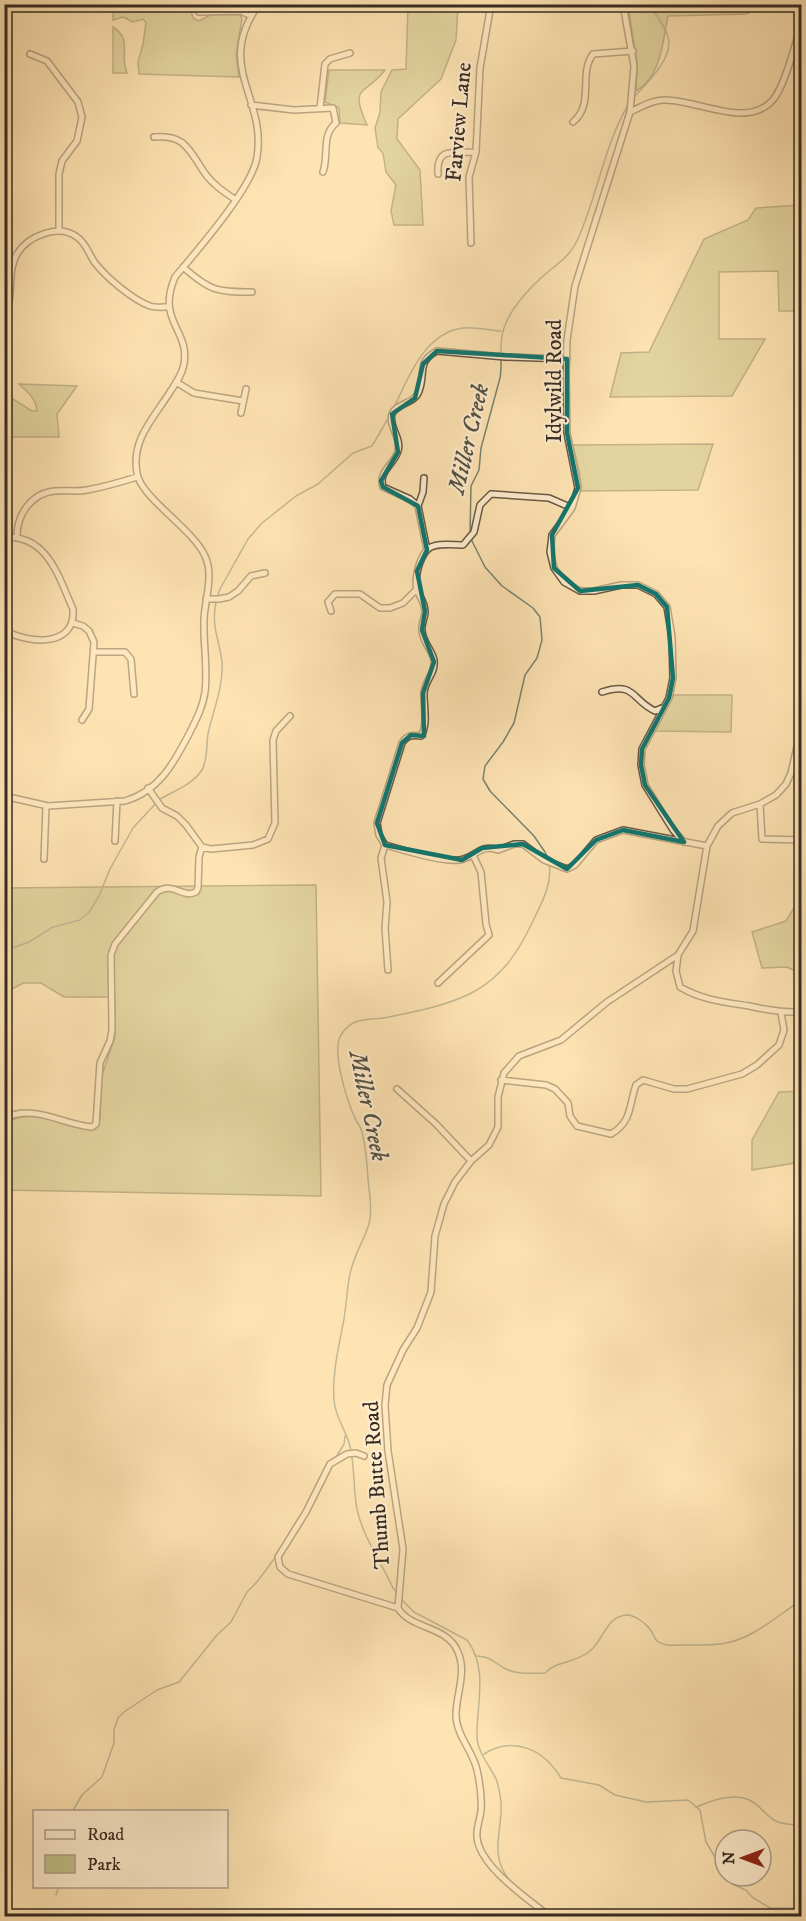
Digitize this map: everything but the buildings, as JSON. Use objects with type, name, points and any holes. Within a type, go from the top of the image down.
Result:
[{"type":"street","points":[[199,4],[199,12],[242,11],[251,16]]},
{"type":"street","points":[[4,796],[46,806],[136,798],[164,776],[172,766],[201,710],[207,676],[204,620],[209,568],[199,544],[144,489],[137,477],[135,454],[138,441],[181,375],[184,362],[181,338],[172,322],[169,307],[170,288],[175,277],[236,200],[251,177],[257,158],[257,129],[241,72],[240,58],[244,30],[260,4]]},
{"type":"street","name":"Farview Lane","points":[[471,243],[469,177],[476,152],[480,68],[491,4]]},
{"type":"street","name":"Idylwild Road","points":[[623,4],[634,66],[630,112],[575,286],[567,359],[567,433],[578,488],[572,508],[552,535],[550,552],[554,568],[564,582],[580,591],[594,591],[621,585],[639,585],[656,594],[667,607],[672,637],[673,678],[669,698],[642,749],[641,765],[645,785],[661,813],[684,842]]},
{"type":"street","points":[[630,112],[652,101],[665,100],[741,114],[759,111],[771,102],[779,90],[801,23]]},
{"type":"street","points":[[573,122],[580,116],[584,106],[588,61],[593,54],[633,51]]},
{"type":"street","points":[[320,108],[325,64],[330,59],[350,53]]},
{"type":"street","points":[[30,54],[46,61],[78,102],[82,117],[77,141],[62,161],[59,174],[59,230]]},
{"type":"street","points":[[250,105],[294,110],[333,108],[336,123],[327,133],[323,172]]},
{"type":"street","points":[[154,137],[172,137],[184,143],[218,188],[236,200]]},
{"type":"street","points":[[438,174],[437,165],[442,155],[476,152]]},
{"type":"street","points":[[4,317],[11,302],[12,264],[16,255],[23,245],[45,233],[59,230],[77,236],[106,276],[140,301],[152,307],[169,307]]},
{"type":"street","points":[[183,267],[198,281],[220,292],[252,292]]},
{"type":"street","points":[[418,506],[410,499],[383,487],[381,482],[382,474],[398,452],[397,434],[392,422],[392,414],[397,407],[415,398],[419,391],[423,364],[429,355],[437,351],[567,359]]},
{"type":"street","points":[[176,382],[194,393],[243,401]]},
{"type":"street","points":[[241,413],[246,389]]},
{"type":"street","points":[[17,536],[17,527],[23,511],[42,493],[86,491],[137,477]]},
{"type":"street","points":[[424,478],[423,492],[418,506],[427,550]]},
{"type":"street","points":[[388,970],[385,928],[387,902],[381,858],[384,845],[377,823],[402,743],[411,735],[421,736],[424,731],[424,686],[434,670],[434,662],[422,630],[425,611],[417,589],[417,571],[427,550],[434,546],[463,545],[474,532],[480,505],[492,494],[549,498],[572,508]]},
{"type":"street","points":[[4,537],[17,536],[31,542],[49,557],[73,609],[73,622],[67,632],[57,638],[24,638],[4,630]]},
{"type":"street","points":[[206,599],[229,597],[238,591],[251,576],[265,573]]},
{"type":"street","points":[[331,611],[328,602],[334,594],[360,594],[380,608],[390,608],[403,603],[417,589]]},
{"type":"street","points":[[73,622],[89,631],[94,642],[89,709],[82,720]]},
{"type":"street","points":[[94,652],[125,652],[131,659],[134,694]]},
{"type":"street","points":[[602,692],[615,687],[623,688],[655,711],[665,706]]},
{"type":"street","points":[[148,788],[162,808],[177,816],[202,847],[211,849],[253,845],[268,839],[274,823],[273,740],[276,731],[290,716]]},
{"type":"street","points":[[801,725],[791,773],[786,784],[776,795],[760,804],[732,813],[718,826],[707,846],[693,931],[678,956],[676,971],[680,987],[693,995],[711,1001],[781,1012],[801,1012]]},
{"type":"street","points":[[115,841],[117,801]]},
{"type":"street","points":[[760,804],[762,839],[801,840]]},
{"type":"street","points":[[44,860],[46,806]]},
{"type":"street","points":[[384,845],[449,860],[462,860],[482,848],[491,847],[498,850],[514,844],[523,844],[544,860],[567,869],[575,865],[596,840],[623,830],[707,846]]},
{"type":"street","points":[[4,1118],[29,1111],[77,1126],[92,1127],[96,1124],[100,1062],[110,1041],[112,1030],[111,955],[115,944],[157,892],[163,888],[192,895],[196,892],[198,857],[202,847]]},
{"type":"street","points":[[438,983],[489,935],[481,872],[473,855]]},
{"type":"street","points":[[678,956],[607,1002],[561,1040],[519,1056],[501,1080],[546,1085],[555,1089],[568,1103],[570,1116],[577,1126],[611,1134],[620,1128],[630,1112],[636,1085],[643,1080],[674,1089],[687,1089],[742,1074],[757,1065],[779,1044],[784,1030],[781,1012]]},
{"type":"street","name":"Thumb Butte Road","points":[[398,1608],[403,1549],[388,1451],[387,1385],[403,1350],[417,1328],[431,1292],[435,1236],[444,1204],[455,1182],[471,1161],[489,1145],[498,1127],[498,1096],[501,1080]]},
{"type":"street","points":[[397,1089],[436,1124],[471,1161]]},
{"type":"street","points":[[364,1456],[356,1453],[347,1454],[330,1464],[306,1512],[278,1557],[280,1567],[288,1574],[398,1608],[404,1617],[441,1634],[458,1650],[461,1661],[456,1715],[459,1730],[476,1764],[481,1786],[481,1811],[476,1836],[480,1851],[491,1866],[549,1917]]},
{"type":"highlighted area","points":[[437,351],[567,359],[567,433],[578,488],[552,535],[554,568],[580,591],[638,585],[656,594],[667,607],[673,678],[669,698],[642,749],[641,765],[645,785],[684,842],[623,830],[596,840],[567,869],[523,844],[482,848],[462,860],[385,845],[377,823],[402,743],[411,735],[424,736],[423,693],[434,662],[422,630],[425,611],[417,571],[427,550],[418,506],[383,487],[381,481],[398,452],[392,414],[415,398],[423,364]]},
{"type":"green space","points":[[628,4],[758,5],[747,14],[668,16],[656,68],[651,77],[636,91],[637,64]]},
{"type":"green space","points":[[408,5],[458,5],[456,40],[441,79],[398,119],[397,139],[420,170],[423,225],[394,225],[391,211],[396,185],[386,172],[383,153],[378,148],[375,128],[380,112],[381,92],[392,70],[406,69]]},
{"type":"green space","points":[[191,11],[193,18],[199,21],[212,14],[240,15],[242,18],[236,55],[239,77],[139,74],[138,62],[146,23],[143,19],[133,22],[123,17],[113,20],[113,12]]},
{"type":"green space","points":[[113,27],[119,32],[124,42],[127,73],[113,73]]},
{"type":"green space","points":[[329,70],[385,70],[361,92],[359,97],[367,125],[340,123],[339,108],[325,102]]},
{"type":"green space","points":[[801,205],[801,311],[779,311],[778,271],[719,272],[719,339],[765,339],[732,396],[610,397],[621,353],[649,352],[704,239],[748,220],[756,208]]},
{"type":"green space","points":[[19,384],[77,386],[57,414],[59,437],[5,437],[5,394],[32,411],[37,411],[33,399]]},
{"type":"green space","points":[[713,444],[698,490],[581,491],[573,445]]},
{"type":"green space","points":[[674,695],[732,695],[731,732],[655,731]]},
{"type":"green space","points":[[316,885],[321,1196],[5,1190],[4,1125],[23,1117],[35,1117],[91,1130],[98,1127],[101,1078],[115,1037],[115,997],[64,997],[41,983],[23,983],[5,993],[5,888]]},
{"type":"green space","points":[[801,896],[801,974],[787,967],[762,968],[752,932],[786,921]]},
{"type":"green space","points":[[801,1091],[801,1162],[752,1170],[752,1140],[779,1092]]},
{"type":"waterway","name":"Miller Creek","points":[[634,97],[658,70],[669,45],[665,29],[649,4]]},
{"type":"waterway","name":"Miller Creek","points":[[470,534],[471,486],[479,470],[481,448],[500,378],[501,340],[504,328],[525,294],[573,248],[586,218],[613,136],[628,105]]},
{"type":"waterway","points":[[394,407],[412,370],[428,347],[438,338],[463,328],[501,331]]},
{"type":"waterway","points":[[217,597],[248,539],[262,523],[296,496],[318,484],[353,453],[372,446],[389,417]]},
{"type":"waterway","name":"Miller Creek","points":[[471,539],[485,567],[502,586],[533,608],[540,617],[542,640],[537,658],[525,675],[514,723],[485,766],[483,779],[490,791],[534,836],[548,858]]},
{"type":"waterway","points":[[160,799],[193,780],[202,770],[205,762],[208,734],[220,689],[222,670],[215,625],[216,602]]},
{"type":"waterway","points":[[4,951],[29,942],[53,927],[80,920],[89,912],[133,828],[157,802]]},
{"type":"waterway","name":"Miller Creek","points":[[397,1593],[363,1529],[356,1501],[350,1446],[336,1412],[334,1400],[335,1369],[350,1271],[369,1224],[371,1213],[364,1141],[344,1088],[339,1064],[338,1042],[351,1024],[437,1006],[475,991],[491,980],[506,966],[532,923],[548,886],[549,863]]},
{"type":"waterway","points":[[335,1459],[344,1444],[345,1436]]},
{"type":"waterway","points":[[308,1502],[317,1485]]},
{"type":"waterway","points":[[73,1810],[82,1795],[102,1777],[114,1743],[114,1730],[118,1718],[157,1690],[179,1682],[217,1635],[231,1622],[247,1592],[277,1555]]},
{"type":"waterway","name":"Miller Creek","points":[[401,1599],[414,1612],[467,1640],[474,1651],[480,1675],[477,1738],[482,1754],[499,1787],[501,1813],[498,1852],[503,1871],[510,1881]]},
{"type":"waterway","points":[[475,1656],[489,1659],[515,1672],[545,1673],[555,1666],[579,1658],[590,1651],[614,1620],[627,1615],[643,1622],[657,1641],[663,1644],[721,1644],[756,1631],[802,1600]]},
{"type":"waterway","points":[[484,1754],[495,1748],[506,1746],[527,1748],[546,1760],[561,1778],[599,1785],[615,1795],[646,1802],[688,1800],[700,1810],[706,1842],[713,1854]]},
{"type":"waterway","points":[[696,1807],[721,1799],[741,1797],[754,1802],[777,1822],[802,1826]]},
{"type":"waterway","points":[[56,1895],[58,1888]]},
{"type":"waterway","points":[[741,1888],[770,1908],[802,1908]]}]
